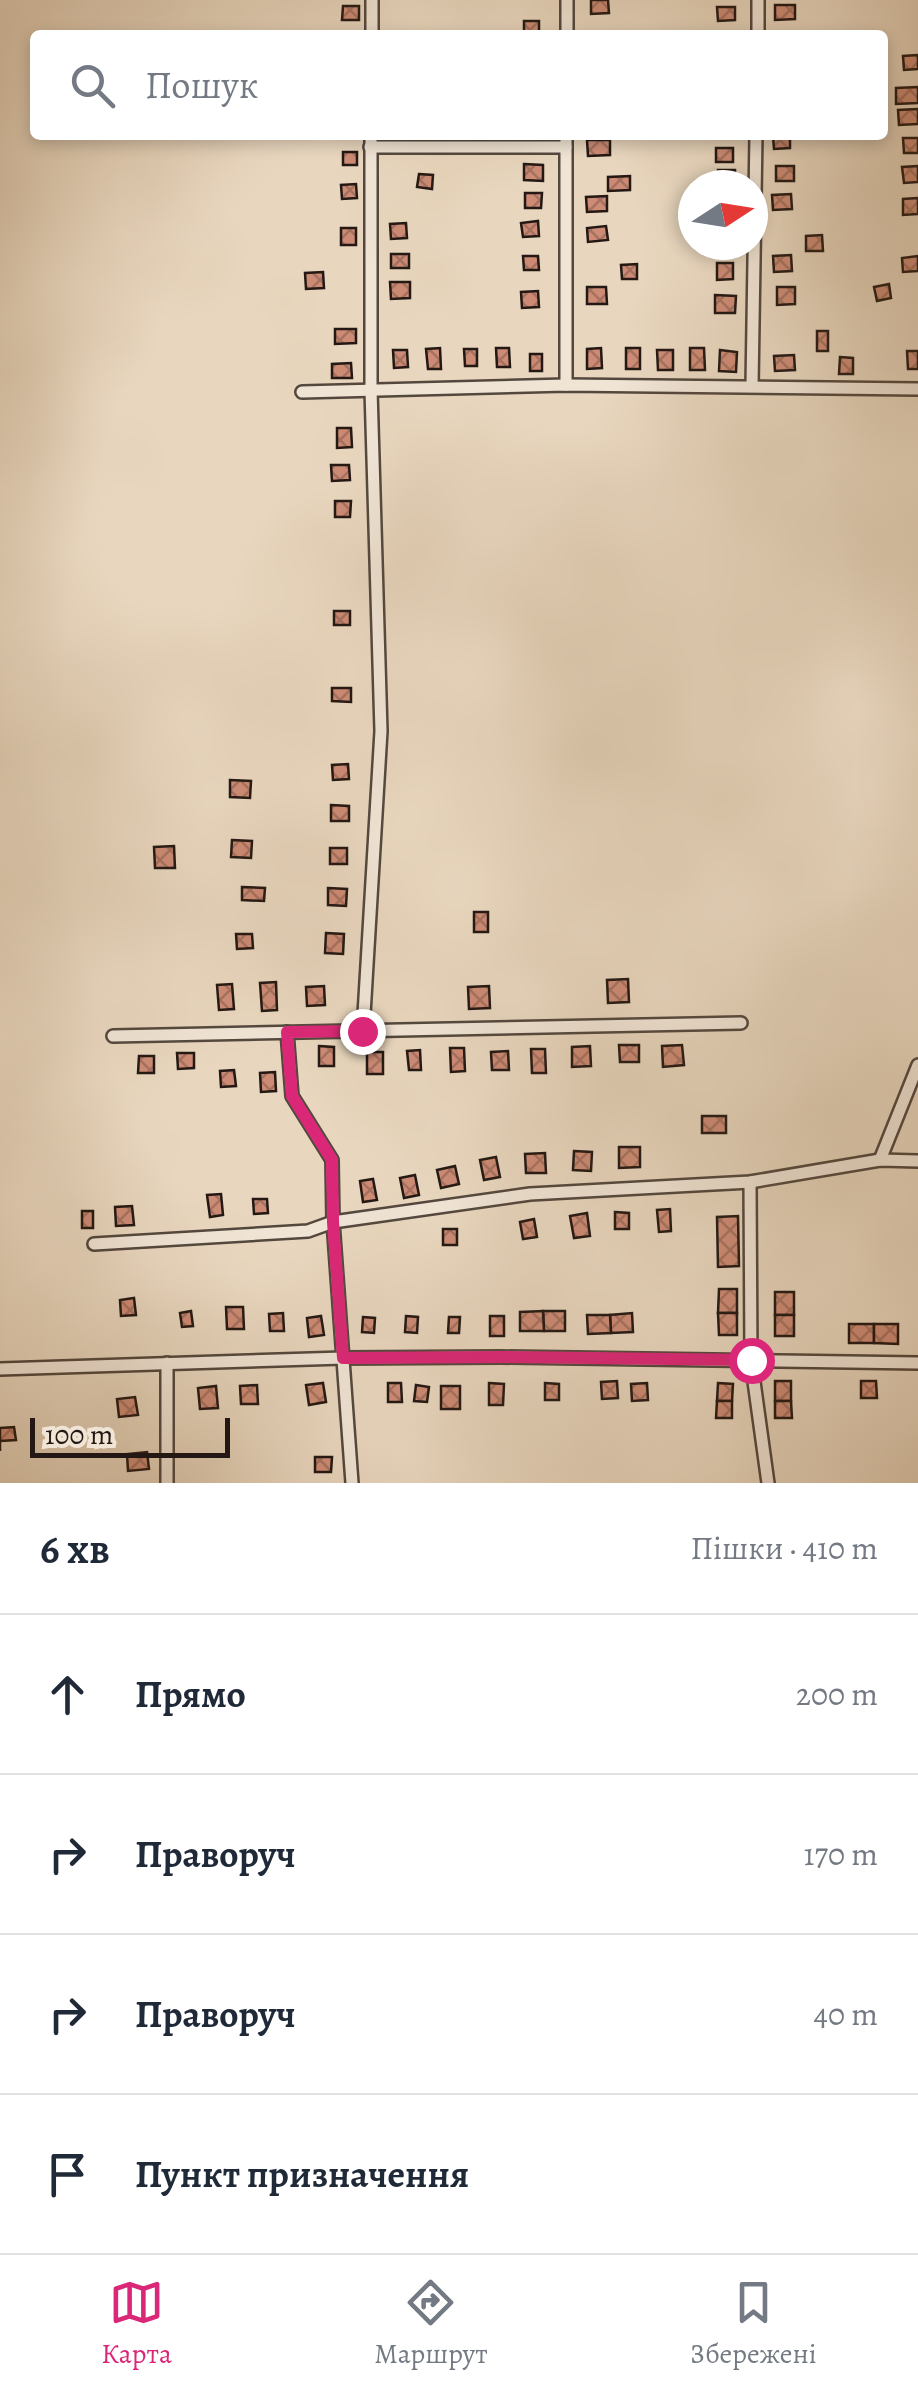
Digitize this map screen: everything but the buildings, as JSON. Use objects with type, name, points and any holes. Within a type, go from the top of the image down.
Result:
[{"type":"street","points":[[372,0],[372,30]]},
{"type":"street","points":[[567,0],[567,30]]},
{"type":"street","points":[[758,0],[758,30]]},
{"type":"street","points":[[752,386],[756,140]]},
{"type":"street","points":[[362,1031],[381,731],[371,390],[370,141],[566,141],[566,385]]},
{"type":"street","points":[[302,392],[566,385],[918,389]]},
{"type":"street","points":[[113,1036],[741,1023]]},
{"type":"street","points":[[287,1032],[292,1096],[332,1160],[352,1483]]},
{"type":"street","points":[[880,1160],[918,1065]]},
{"type":"street","points":[[94,1244],[308,1231],[333,1222],[530,1194],[750,1182],[880,1160],[918,1161]]},
{"type":"street","points":[[750,1182],[751,1360],[768,1483]]},
{"type":"street","points":[[0,1369],[501,1357],[918,1364]]},
{"type":"street","points":[[167,1483],[168,1363]]},
{"type":"route","points":[[362,1031],[287,1032],[292,1096],[332,1160],[343,1358],[751,1360]]}]
